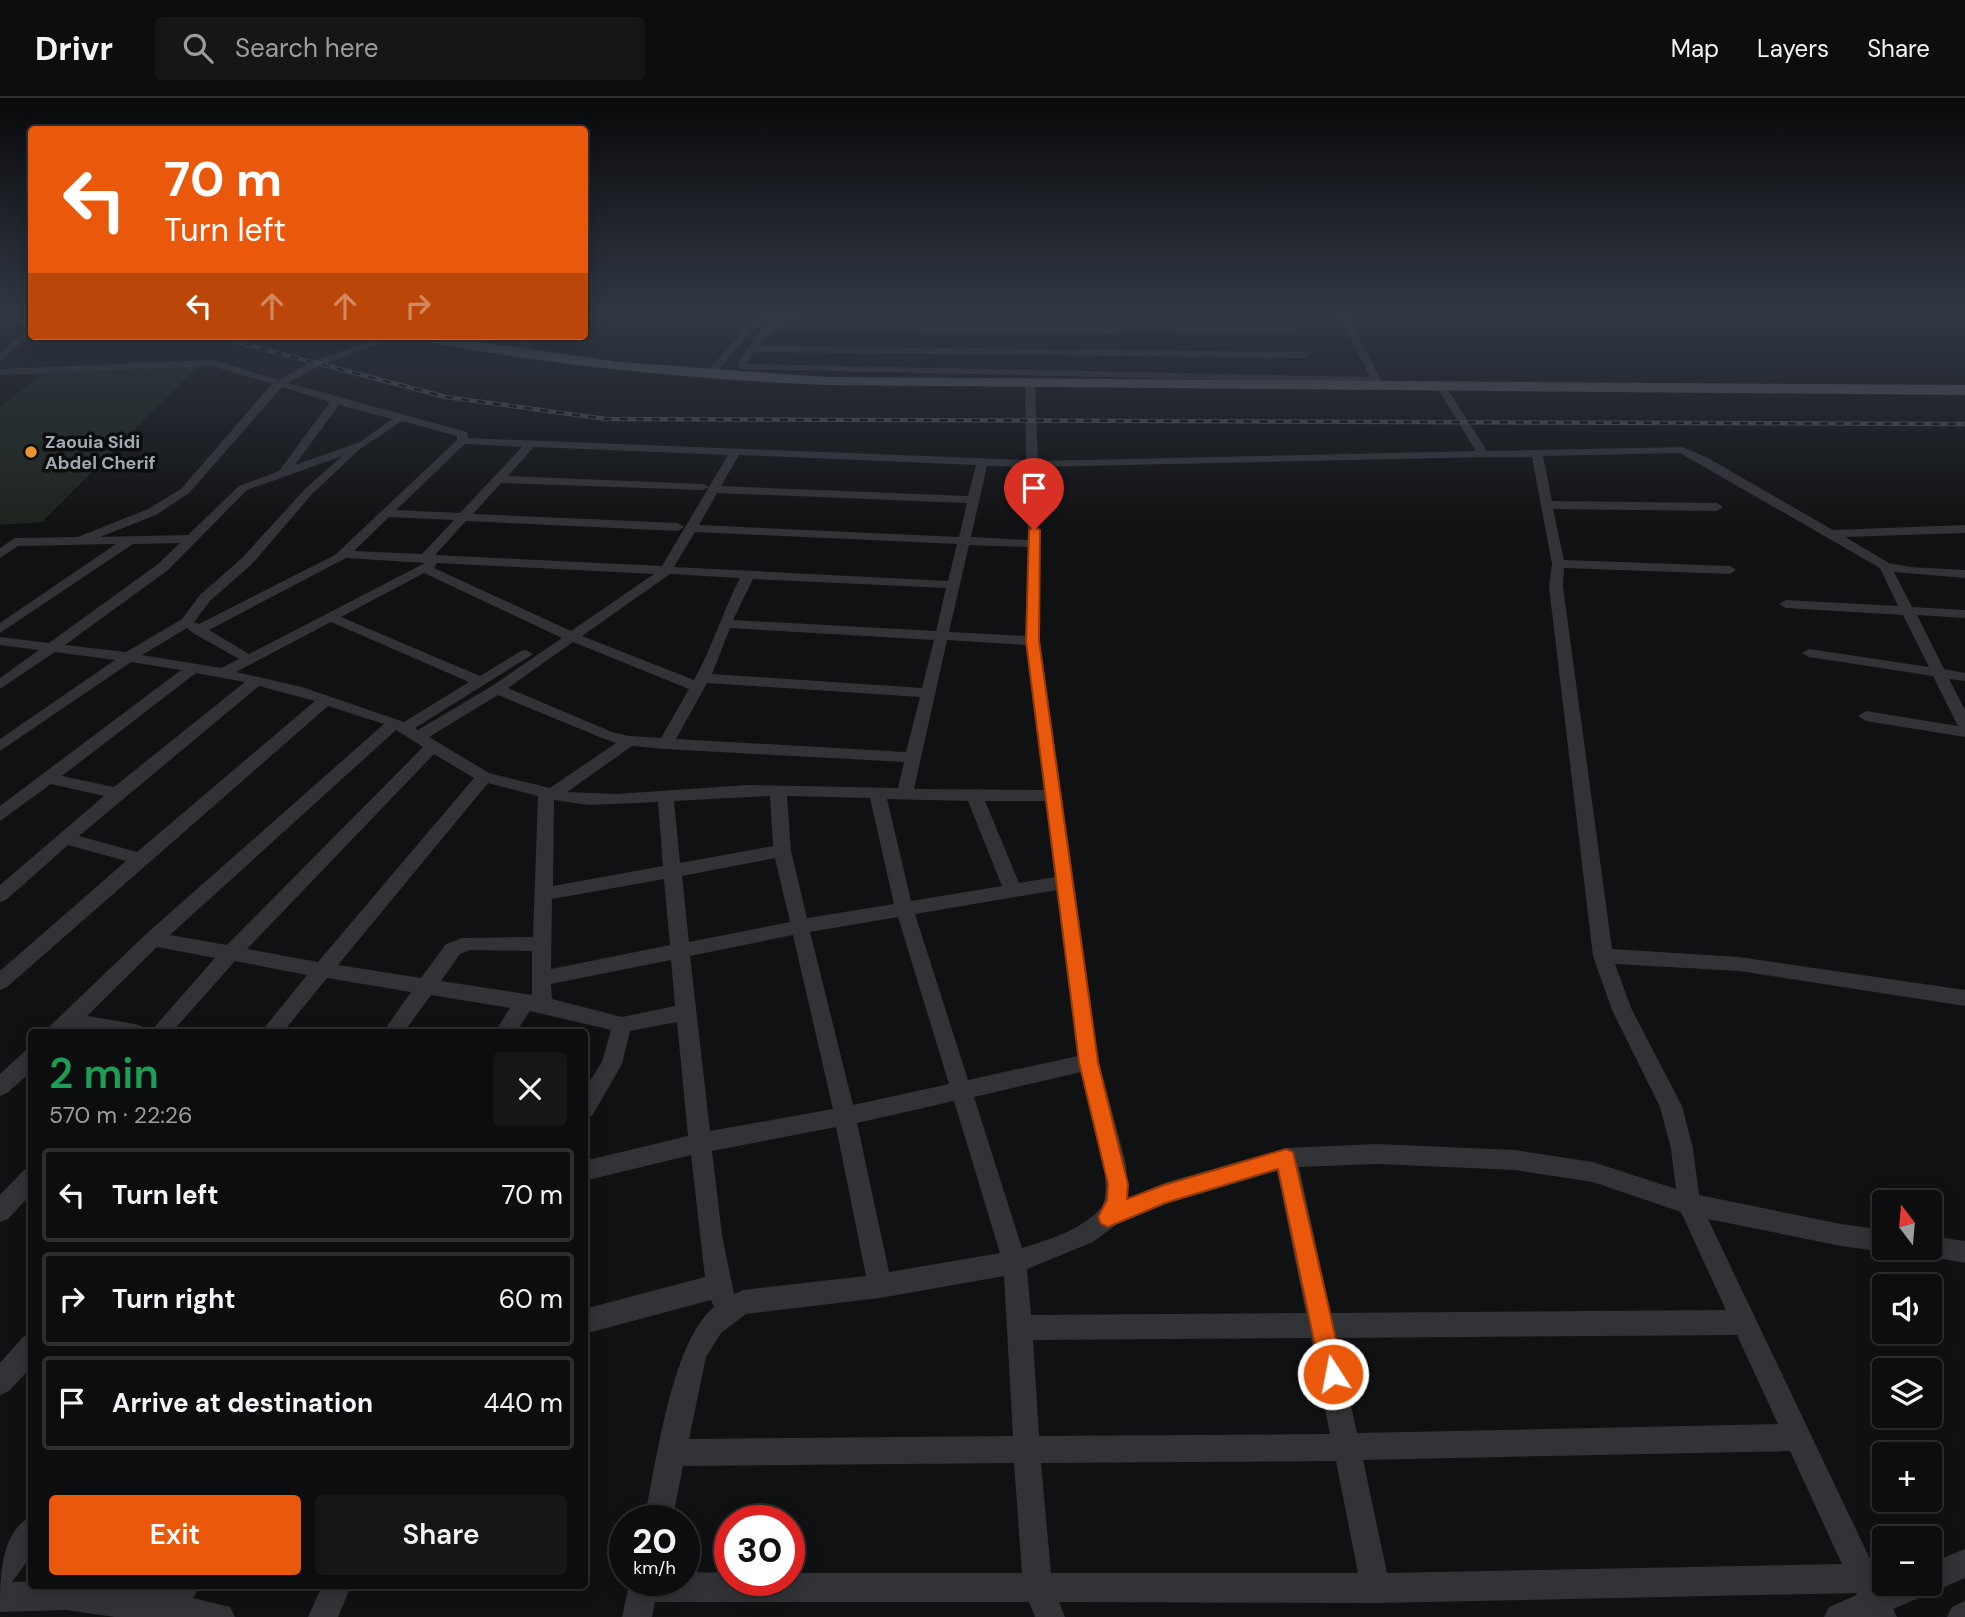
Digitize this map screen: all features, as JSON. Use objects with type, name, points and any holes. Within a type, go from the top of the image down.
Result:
[{"type":"main road","points":[[1415,386],[1965,390]]},
{"type":"street","points":[[79,541],[152,512],[185,491],[278,386]]},
{"type":"street","points":[[0,746],[128,657],[343,554],[464,437],[460,432],[398,419],[290,386]]},
{"type":"street","points":[[1031,386],[1033,641],[1051,795],[1089,1062],[1118,1184],[1117,1201],[1108,1217]]},
{"type":"street","points":[[1442,388],[1485,456]]},
{"type":"street","points":[[285,471],[336,401]]},
{"type":"street","points":[[193,626],[205,598],[247,561],[309,491],[398,419]]},
{"type":"street","points":[[462,441],[1033,464],[1671,450],[1690,453],[1885,566],[1910,571],[1965,574]]},
{"type":"street","points":[[0,685],[163,567],[243,488],[364,444]]},
{"type":"street","points":[[223,673],[429,563],[462,517],[531,444]]},
{"type":"street","points":[[63,1027],[153,939],[412,734],[658,572],[730,452]]},
{"type":"street","points":[[1538,455],[1558,564],[1556,587],[1603,956],[1622,1010],[1671,1106],[1682,1149],[1689,1204],[1874,1599]]},
{"type":"street","points":[[905,794],[926,693],[982,463]]},
{"type":"street","points":[[497,479],[974,500]]},
{"type":"street","points":[[1547,505],[1717,507]]},
{"type":"street","points":[[385,513],[1034,544]]},
{"type":"street","points":[[1832,534],[1965,529]]},
{"type":"street","points":[[0,543],[192,539]]},
{"type":"street","points":[[0,629],[130,540]]},
{"type":"street","points":[[0,554],[15,542]]},
{"type":"street","points":[[343,554],[429,563],[954,585]]},
{"type":"street","points":[[429,563],[567,634],[700,682],[926,693]]},
{"type":"street","points":[[1558,564],[1730,570]]},
{"type":"street","points":[[1885,566],[1965,725]]},
{"type":"street","points":[[665,744],[700,682],[748,576]]},
{"type":"street","points":[[1786,604],[1965,614]]},
{"type":"street","points":[[330,617],[607,735],[629,741],[913,757]]},
{"type":"street","points":[[725,624],[1033,641]]},
{"type":"street","points":[[193,626],[250,660]]},
{"type":"street","points":[[0,641],[128,657],[256,681],[327,701],[412,734],[484,777],[549,794],[598,798],[778,790],[975,798],[1051,795]]},
{"type":"street","points":[[1809,653],[1965,677]]},
{"type":"street","points":[[0,815],[7,802],[48,778],[192,669]]},
{"type":"street","points":[[0,895],[117,793],[256,681]]},
{"type":"street","points":[[0,982],[327,701]]},
{"type":"street","points":[[1866,716],[1965,732]]},
{"type":"street","points":[[163,1029],[230,954],[412,734]]},
{"type":"street","points":[[549,794],[629,741]]},
{"type":"street","points":[[274,1029],[484,777]]},
{"type":"street","points":[[48,778],[117,793]]},
{"type":"street","points":[[778,790],[782,850],[845,1116],[880,1286]]},
{"type":"street","points":[[877,793],[904,908],[1015,1262],[1026,1449],[1039,1589],[1050,1617]]},
{"type":"street","points":[[508,1029],[533,1003],[541,979],[540,944],[549,794]]},
{"type":"street","points":[[665,794],[678,952],[700,1143],[718,1286],[727,1310]]},
{"type":"street","points":[[975,798],[1013,890]]},
{"type":"street","points":[[65,838],[141,859]]},
{"type":"street","points":[[545,894],[782,850]]},
{"type":"street","points":[[541,979],[802,926],[1063,882]]},
{"type":"street","points":[[153,939],[323,970],[533,1003],[622,1025],[685,1012]]},
{"type":"street","points":[[395,1029],[446,954],[459,945],[540,944]]},
{"type":"street","points":[[1603,956],[1739,964],[1965,998]]},
{"type":"street","points":[[588,1103],[612,1064],[622,1025]]},
{"type":"street","points":[[63,1027],[92,1029]]},
{"type":"street","points":[[0,1087],[28,1061]]},
{"type":"street","points":[[588,1170],[700,1143],[845,1116],[1089,1062]]},
{"type":"street","points":[[662,1505],[693,1357],[704,1332],[727,1310],[743,1302],[760,1299],[880,1286],[1015,1262],[1073,1240],[1108,1217],[1164,1194],[1286,1158],[1377,1154],[1515,1160],[1593,1172],[1689,1204],[1841,1236],[1872,1240]]},
{"type":"street","points":[[1286,1158],[1376,1588]]},
{"type":"street","points":[[0,1211],[28,1181]]},
{"type":"street","points":[[1942,1249],[1965,1252]]},
{"type":"street","points":[[588,1321],[718,1286]]},
{"type":"street","points":[[1018,1328],[1744,1322]]},
{"type":"street","points":[[0,1382],[28,1350]]},
{"type":"street","points":[[673,1453],[1347,1447],[1798,1437]]},
{"type":"street","points":[[0,1574],[28,1536]]},
{"type":"street","points":[[1942,1573],[1964,1564]]},
{"type":"street","points":[[700,1584],[1039,1589],[1376,1588],[1874,1599]]},
{"type":"street","points":[[142,1603],[178,1589]]},
{"type":"street","points":[[323,1617],[336,1589]]},
{"type":"street","points":[[0,1597],[65,1595],[142,1603],[220,1617]]},
{"type":"street","points":[[637,1617],[641,1596]]},
{"type":"street","points":[[1839,1617],[1874,1599]]},
{"type":"shaded area","points":[[27,386],[178,386],[42,522],[0,525],[0,407]]},
{"type":"railway","points":[[404,386],[446,397],[606,419],[1965,424]]},
{"type":"place","name":"Zaouia Sidi Abdel Cherif","points":[[31,452]]},
{"type":"route","points":[[1034,530],[1033,641],[1047,762],[1089,1062],[1118,1184],[1117,1201],[1108,1217],[1164,1194],[1286,1158],[1333,1374]]}]
